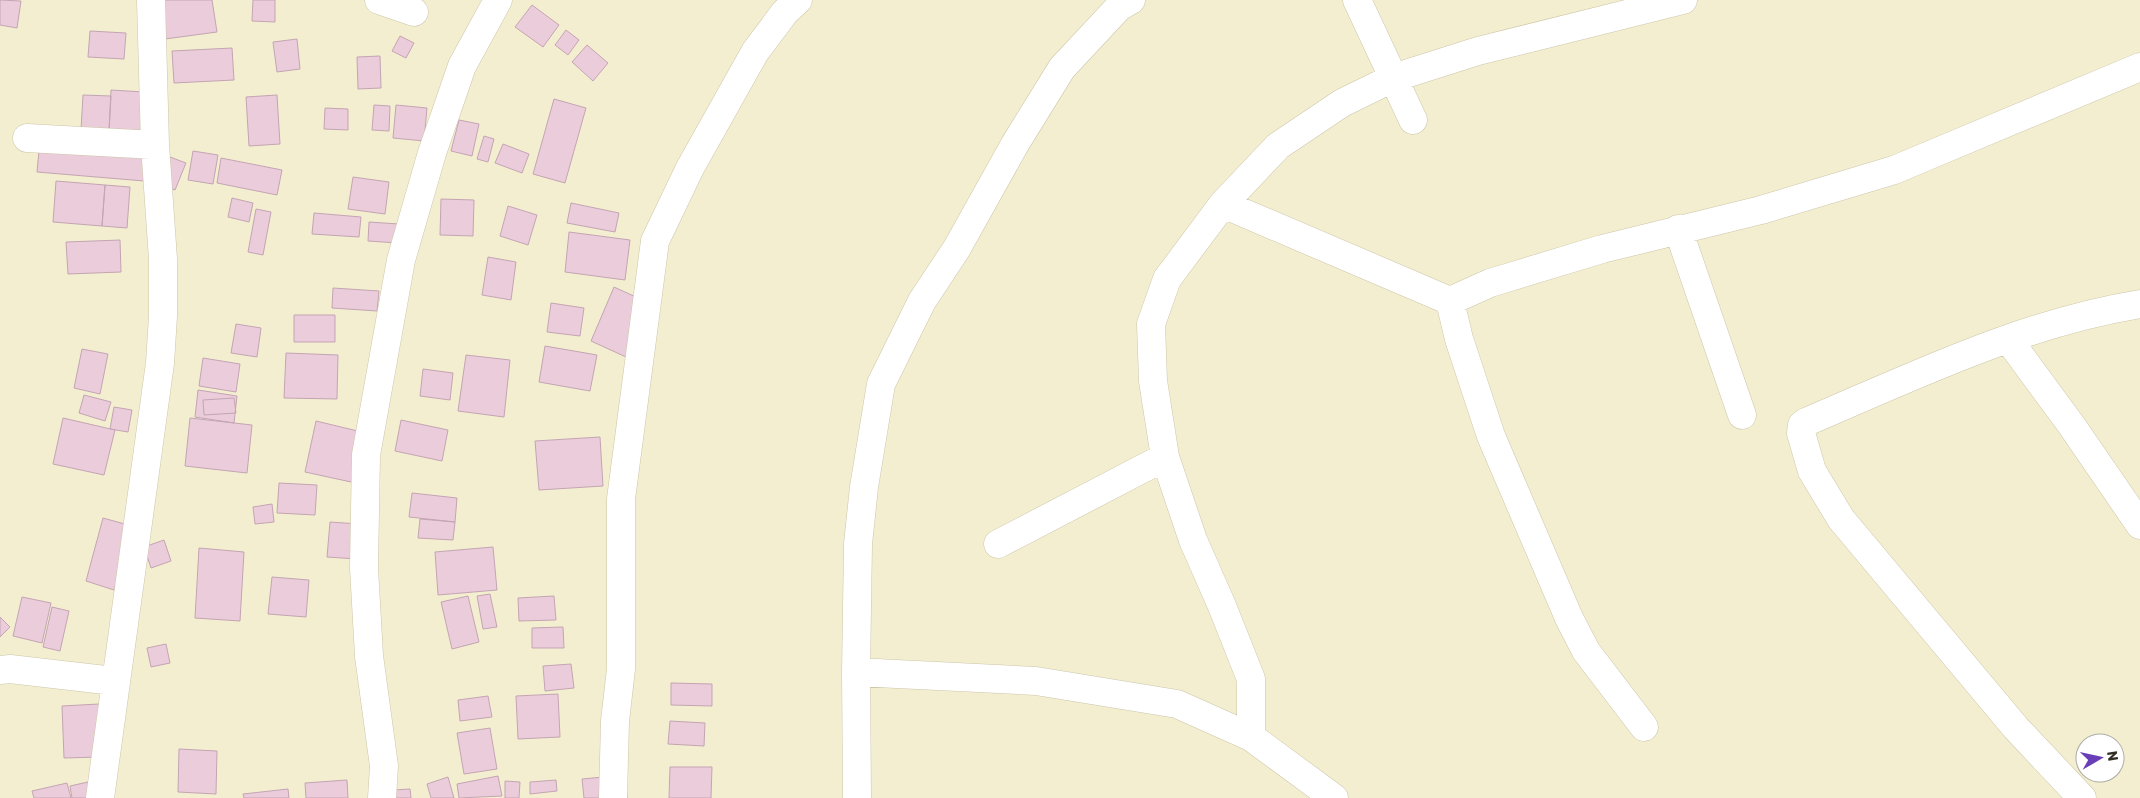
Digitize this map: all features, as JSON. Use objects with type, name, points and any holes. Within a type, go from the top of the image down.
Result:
[{"type":"street","points":[[100,798],[114,681],[160,354],[163,316],[163,259],[155,145],[151,0]]},
{"type":"street","points":[[379,0],[414,12]]},
{"type":"street","points":[[382,798],[384,766],[369,656],[364,568],[366,455],[401,260],[432,153],[462,66],[498,0]]},
{"type":"street","points":[[613,798],[615,721],[621,669],[622,499],[655,241],[690,168],[755,52],[785,12],[798,0]]},
{"type":"street","points":[[857,798],[858,544],[864,487],[881,384],[922,301],[957,248],[1015,144],[1062,68],[1119,7],[1131,0]]},
{"type":"street","points":[[1357,0],[1413,120]]},
{"type":"street","points":[[1251,737],[1251,679],[1222,606],[1192,540],[1165,457],[1153,382],[1151,324],[1167,279],[1223,204],[1278,146],[1342,103],[1393,78],[1478,51],[1684,0]]},
{"type":"street","points":[[1223,204],[1450,302],[1490,283],[1602,248],[1761,210],[1894,170],[2140,67]]},
{"type":"street","points":[[27,138],[155,145]]},
{"type":"street","points":[[1678,229],[1742,415]]},
{"type":"street","points":[[1450,302],[1459,339],[1491,436],[1569,618],[1586,651],[1644,727]]},
{"type":"street","points":[[2082,798],[2016,728],[1841,519],[1812,471],[1801,433],[1802,425],[1806,422],[1949,361],[2008,339],[2101,310],[2140,304]]},
{"type":"street","points":[[2008,339],[2072,426],[2140,525]]},
{"type":"street","points":[[998,544],[1165,457]]},
{"type":"street","points":[[0,670],[10,669],[114,681]]},
{"type":"street","points":[[856,672],[1045,683],[1177,704],[1251,737],[1334,798]]},
{"type":"building","points":[[0,0],[21,1],[17,28],[0,25]]},
{"type":"building","points":[[159,0],[212,0],[217,32],[165,39]]},
{"type":"building","points":[[253,0],[275,0],[275,22],[252,21]]},
{"type":"building","points":[[532,5],[559,25],[543,47],[515,27]]},
{"type":"building","points":[[566,30],[579,40],[568,55],[555,45]]},
{"type":"building","points":[[90,31],[126,33],[124,59],[88,57]]},
{"type":"building","points":[[400,36],[414,43],[406,58],[392,51]]},
{"type":"building","points":[[297,39],[300,69],[277,72],[273,42]]},
{"type":"building","points":[[587,45],[608,63],[593,81],[572,62]]},
{"type":"building","points":[[232,48],[234,80],[174,83],[172,51]]},
{"type":"building","points":[[380,56],[381,88],[358,89],[357,57]]},
{"type":"building","points":[[111,90],[144,92],[142,133],[109,131]]},
{"type":"building","points":[[83,95],[111,96],[109,131],[81,130]]},
{"type":"building","points":[[277,95],[280,144],[249,146],[246,97]]},
{"type":"building","points":[[554,99],[586,108],[565,183],[533,174]]},
{"type":"building","points":[[374,105],[390,106],[389,131],[372,130]]},
{"type":"building","points":[[396,105],[427,108],[424,141],[393,138]]},
{"type":"building","points":[[325,108],[348,109],[348,130],[324,129]]},
{"type":"building","points":[[459,120],[479,124],[472,156],[451,151]]},
{"type":"building","points":[[484,136],[494,139],[488,162],[477,159]]},
{"type":"building","points":[[40,140],[146,149],[144,181],[37,172]]},
{"type":"building","points":[[503,144],[529,154],[522,173],[495,163]]},
{"type":"building","points":[[193,151],[218,155],[213,184],[188,180]]},
{"type":"building","points":[[170,157],[186,163],[175,190],[159,184]]},
{"type":"building","points":[[221,158],[282,170],[277,195],[217,183]]},
{"type":"building","points":[[353,177],[389,182],[385,214],[348,209]]},
{"type":"building","points":[[56,181],[105,185],[102,226],[53,222]]},
{"type":"building","points":[[105,185],[130,187],[127,228],[102,226]]},
{"type":"building","points":[[232,198],[253,203],[249,222],[228,217]]},
{"type":"building","points":[[441,199],[474,200],[473,236],[440,235]]},
{"type":"building","points":[[571,203],[619,213],[615,232],[567,223]]},
{"type":"building","points":[[508,206],[537,215],[528,245],[500,236]]},
{"type":"building","points":[[256,209],[271,212],[263,255],[248,252]]},
{"type":"building","points":[[314,213],[361,217],[359,237],[312,234]]},
{"type":"building","points":[[369,222],[399,224],[398,243],[368,241]]},
{"type":"building","points":[[569,232],[630,240],[625,280],[565,272]]},
{"type":"building","points":[[120,240],[121,272],[68,274],[66,242]]},
{"type":"building","points":[[488,257],[516,262],[511,300],[482,295]]},
{"type":"building","points":[[614,287],[649,303],[626,357],[591,341]]},
{"type":"building","points":[[333,288],[379,291],[377,311],[332,308]]},
{"type":"building","points":[[551,303],[584,308],[580,336],[547,332]]},
{"type":"building","points":[[294,315],[335,315],[335,342],[294,342]]},
{"type":"building","points":[[236,324],[261,328],[257,357],[231,353]]},
{"type":"building","points":[[545,346],[597,355],[590,391],[539,382]]},
{"type":"building","points":[[82,349],[108,354],[100,394],[74,388]]},
{"type":"building","points":[[286,353],[338,355],[337,399],[284,398]]},
{"type":"building","points":[[466,355],[510,360],[504,417],[458,411]]},
{"type":"building","points":[[203,358],[240,364],[236,392],[199,386]]},
{"type":"building","points":[[423,369],[453,373],[450,400],[420,396]]},
{"type":"building","points":[[198,390],[237,396],[234,423],[195,417]]},
{"type":"building","points":[[84,395],[111,402],[105,421],[79,413]]},
{"type":"building","points":[[234,398],[236,413],[204,415],[203,400]]},
{"type":"building","points":[[114,407],[132,410],[128,432],[110,429]]},
{"type":"building","points":[[63,418],[115,430],[104,475],[53,464]]},
{"type":"building","points":[[190,418],[252,425],[247,473],[185,466]]},
{"type":"building","points":[[401,420],[448,430],[442,461],[395,451]]},
{"type":"building","points":[[316,421],[362,432],[351,482],[305,472]]},
{"type":"building","points":[[600,437],[603,486],[539,490],[535,441]]},
{"type":"building","points":[[279,483],[317,485],[315,515],[277,513]]},
{"type":"building","points":[[412,493],[457,498],[455,522],[409,517]]},
{"type":"building","points":[[272,504],[274,522],[255,524],[253,507]]},
{"type":"building","points":[[103,518],[132,526],[114,590],[86,581]]},
{"type":"building","points":[[420,519],[455,522],[453,540],[418,538]]},
{"type":"building","points":[[330,522],[359,524],[357,559],[327,557]]},
{"type":"building","points":[[164,540],[171,561],[151,568],[144,547]]},
{"type":"building","points":[[493,547],[497,590],[438,595],[435,552]]},
{"type":"building","points":[[199,548],[244,552],[240,621],[195,618]]},
{"type":"building","points":[[272,577],[309,580],[306,617],[268,614]]},
{"type":"building","points":[[490,594],[497,627],[483,629],[477,596]]},
{"type":"building","points":[[468,596],[479,642],[452,649],[441,602]]},
{"type":"building","points":[[554,596],[556,620],[519,621],[518,598]]},
{"type":"building","points":[[22,597],[51,603],[42,643],[13,636]]},
{"type":"building","points":[[52,607],[69,611],[60,651],[43,647]]},
{"type":"building","points":[[0,617],[10,627],[0,637]]},
{"type":"building","points":[[563,627],[564,648],[532,648],[532,628]]},
{"type":"building","points":[[166,644],[170,663],[151,667],[147,648]]},
{"type":"building","points":[[571,664],[574,688],[545,691],[543,666]]},
{"type":"building","points":[[671,683],[712,684],[712,706],[671,705]]},
{"type":"building","points":[[558,694],[560,737],[518,739],[516,696]]},
{"type":"building","points":[[488,696],[492,717],[460,721],[458,700]]},
{"type":"building","points":[[99,704],[101,757],[64,758],[62,706]]},
{"type":"building","points":[[670,721],[705,723],[704,746],[668,744]]},
{"type":"building","points":[[490,728],[497,769],[464,774],[457,733]]},
{"type":"building","points":[[179,749],[217,751],[216,794],[178,792]]},
{"type":"building","points":[[670,767],[712,767],[711,798],[669,798]]},
{"type":"building","points":[[624,775],[627,798],[584,798],[582,779]]},
{"type":"building","points":[[498,776],[502,796],[459,798],[457,784]]},
{"type":"building","points":[[448,777],[454,798],[431,798],[427,784]]},
{"type":"building","points":[[347,780],[348,798],[306,798],[305,783]]},
{"type":"building","points":[[556,780],[557,791],[530,794],[530,782]]},
{"type":"building","points":[[505,781],[520,782],[519,798],[505,798]]},
{"type":"building","points":[[88,782],[91,798],[72,798],[70,786]]},
{"type":"building","points":[[67,783],[71,798],[34,798],[32,791]]},
{"type":"building","points":[[288,789],[289,798],[244,798],[243,794]]},
{"type":"building","points":[[410,789],[411,798],[394,798],[394,790]]}]
